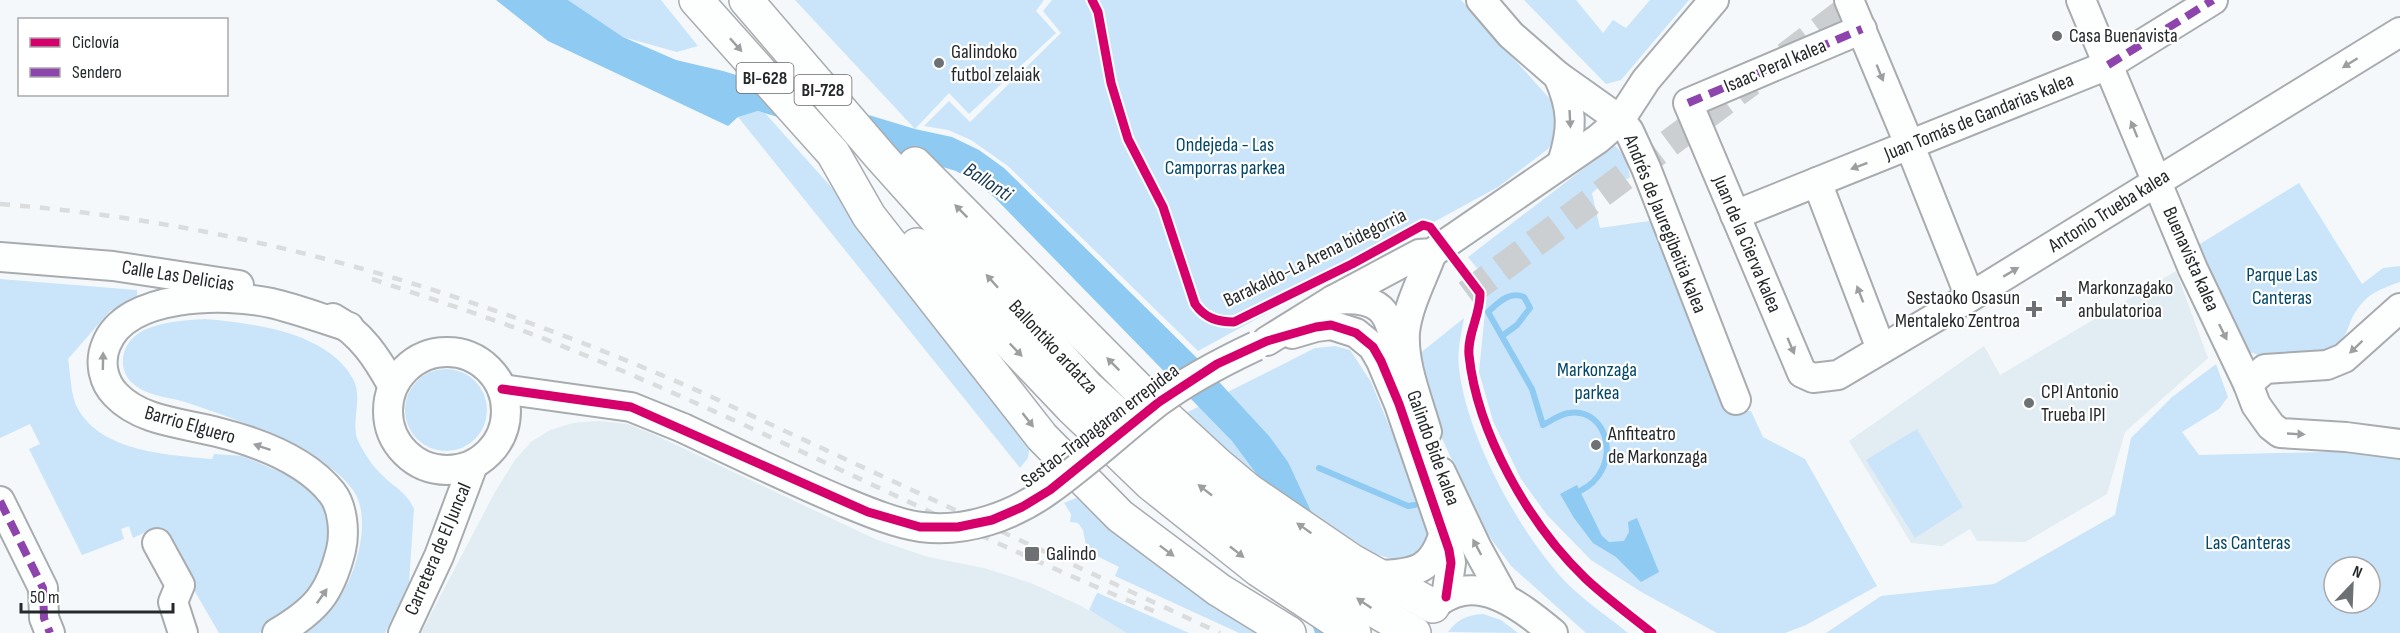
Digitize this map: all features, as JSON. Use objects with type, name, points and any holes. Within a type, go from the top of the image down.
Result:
[{"type":"main road","name":"BI-628","points":[[696,1],[833,153]]},
{"type":"main road","points":[[756,12],[826,74],[1185,436],[1248,490],[1365,568],[1427,616]]},
{"type":"main road","name":"Ballontiko ardatza","points":[[756,12],[880,156],[1087,387],[1175,467],[1276,545],[1379,613],[1427,616]]},
{"type":"main road","points":[[833,153],[869,216],[1042,437],[1120,516],[1219,590],[1289,633]]},
{"type":"main road","name":"Ballontiko ardatza","points":[[833,153],[949,281],[1054,390],[1150,484],[1259,570],[1354,633]]},
{"type":"street","name":"Andrés de Jauregibeitia kalea","points":[[1481,0],[1511,35],[1558,76],[1609,111],[1629,131],[1641,154],[1736,400]]},
{"type":"street","points":[[1262,343],[1333,300],[1426,254],[1598,139],[1609,111],[1646,80],[1714,0]]},
{"type":"street","points":[[1849,0],[1970,297]]},
{"type":"street","name":"Buenavista kalea","points":[[2081,0],[2193,269],[2256,405],[2271,426],[2280,433],[2355,438],[2400,444]]},
{"type":"street","name":"Juan Tomás de Gandarias kalea","points":[[1735,215],[2108,65],[2213,0]]},
{"type":"street","name":"Isaac Peral kalea","points":[[1688,103],[1862,29]]},
{"type":"street","name":"Antonio Trueba kalea","points":[[1813,378],[1838,375],[1970,297],[2400,32]]},
{"type":"street","points":[[1558,76],[1570,112],[1568,160]]},
{"type":"street","name":"Juan de la Cierva kalea","points":[[1688,103],[1802,373],[1813,378]]},
{"type":"street","points":[[1817,182],[1881,349]]},
{"type":"street","points":[[1377,322],[1396,284],[1426,254]]},
{"type":"street","name":"Galindo Bide kalea","points":[[1426,254],[1406,331],[1393,367],[1444,532],[1451,563],[1427,616]]},
{"type":"street","name":"Calle Las Delicias","points":[[0,257],[113,266],[238,285],[293,298],[349,327]]},
{"type":"street","name":"Barrio Elguero","points":[[277,633],[296,622],[321,600],[335,575],[342,544],[343,519],[333,494],[307,470],[273,451],[219,432],[133,409],[115,394],[103,374],[102,353],[109,337],[124,320],[144,309],[209,298],[220,297],[269,303],[349,327]]},
{"type":"street","points":[[1333,300],[1368,301],[1377,322]]},
{"type":"street","points":[[2248,384],[2265,369],[2327,365],[2344,358],[2400,308]]},
{"type":"street","points":[[1262,343],[1316,327],[1377,322]]},
{"type":"street","name":"Galindo Bide kalea","points":[[1377,322],[1373,347],[1393,367],[1477,548],[1505,599]]},
{"type":"street","points":[[349,327],[377,358],[392,385]]},
{"type":"street","name":"Sestao-Trapagaran errepidea","points":[[502,389],[631,407],[683,428],[868,512],[920,527],[958,527],[992,520],[1022,507],[1050,490],[1183,385],[1217,364],[1262,343]]},
{"type":"street","points":[[452,351],[470,356],[486,366],[502,389],[506,413],[504,429],[497,443],[486,456],[473,465],[458,470],[439,470],[421,465],[406,454],[394,440],[388,423],[387,404],[392,385],[402,370],[417,359],[434,352],[452,351]]},
{"type":"street","name":"Carretera de El Juncal","points":[[403,633],[439,556],[473,465]]},
{"type":"street","points":[[0,501],[43,588],[44,618],[50,633]]},
{"type":"street","points":[[1365,568],[1406,573],[1423,568],[1440,548],[1444,532]]},
{"type":"street","points":[[157,543],[180,585],[173,602],[183,633]]},
{"type":"street","points":[[1427,616],[1459,591],[1482,590],[1505,599],[1529,613],[1553,633]]},
{"type":"street","points":[[416,604],[429,633]]},
{"type":"shaded area","name":"CPI Antonio Trueba IPI","points":[[2176,271],[2208,358],[2125,432],[2107,494],[2025,542],[1977,541],[1970,529],[1942,546],[1911,543],[1849,441],[1984,346],[2000,375]]},
{"type":"shaded area","points":[[599,421],[628,424],[655,435],[875,539],[928,557],[984,568],[1031,583],[1079,605],[1129,633],[421,633],[495,492],[515,460],[531,442],[550,430],[573,423]]},
{"type":"green space","points":[[568,0],[661,0],[698,46],[677,52],[623,37]]},
{"type":"green space","name":"Galindoko futbol zelaiak","points":[[795,0],[1044,0],[1036,11],[1056,33],[969,114],[949,93],[915,129]]},
{"type":"green space","name":"Ondejeda - Las Camporras parkea","points":[[1052,0],[1461,0],[1550,99],[1557,120],[1554,140],[1548,149],[1498,187],[1198,351],[1008,166],[971,140],[948,130],[924,126],[949,101],[970,122],[1061,33],[1043,11]]},
{"type":"green space","points":[[1524,0],[1576,0],[1603,33],[1613,20],[1626,28],[1650,0],[1689,0],[1621,80],[1606,84]]},
{"type":"green space","points":[[758,111],[765,113],[840,197],[1030,443],[1028,458],[1020,468],[738,117]]},
{"type":"green space","name":"Markonzaga parkea","points":[[1611,142],[1624,158],[1630,178],[1601,185],[1592,193],[1600,228],[1656,220],[1737,410],[1751,411],[1763,437],[1805,459],[1877,586],[1806,625],[1785,633],[1717,633],[1643,593],[1591,560],[1547,515],[1521,479],[1493,421],[1479,372],[1488,282],[1468,257],[1596,159]]},
{"type":"green space","name":"Parque Las Canteras","points":[[2299,183],[2362,284],[2383,268],[2400,266],[2400,282],[2368,298],[2358,308],[2343,338],[2336,345],[2321,351],[2286,358],[2269,357],[2239,348],[2195,247]]},
{"type":"green space","points":[[0,279],[137,290],[137,297],[110,311],[68,359],[72,391],[78,409],[89,423],[103,434],[138,449],[176,456],[212,459],[214,454],[243,456],[305,483],[324,503],[332,525],[321,575],[302,605],[259,633],[219,633],[157,527],[133,538],[129,526],[121,529],[124,539],[82,555],[29,449],[40,444],[30,424],[0,438]]},
{"type":"green space","points":[[1464,318],[1459,368],[1464,394],[1472,422],[1496,479],[1527,533],[1561,577],[1628,633],[1586,633],[1511,566],[1483,528],[1434,421],[1419,354]]},
{"type":"green space","points":[[205,319],[266,327],[308,340],[326,350],[341,363],[353,379],[357,395],[355,427],[359,443],[374,466],[403,494],[414,509],[409,583],[385,633],[304,633],[333,607],[346,586],[356,562],[362,515],[356,495],[344,480],[327,465],[281,439],[207,410],[142,390],[130,381],[123,367],[123,359],[134,337],[155,326]]},
{"type":"green space","points":[[1335,346],[1350,350],[1371,382],[1417,493],[1429,536],[1419,553],[1402,562],[1372,553],[1222,455],[1178,417],[1315,348]]},
{"type":"green space","name":"Las Canteras","points":[[2216,364],[2228,397],[2219,409],[2182,432],[2199,455],[2365,451],[2400,458],[2400,633],[1826,633],[1881,596],[1994,584],[2115,515],[2131,438],[2172,397]]},
{"type":"green space","points":[[446,369],[462,372],[475,381],[484,394],[487,410],[484,426],[475,439],[462,448],[446,451],[430,448],[417,439],[408,426],[405,410],[408,394],[417,381],[430,372]]},
{"type":"green space","points":[[1917,429],[1963,507],[1915,538],[1866,460]]},
{"type":"green space","points":[[1085,497],[1262,633],[1239,633],[1115,576],[1119,567],[1087,551],[1083,530],[1078,523],[1070,522],[1071,514],[1064,503]]},
{"type":"green space","points":[[1097,593],[1189,633],[1127,633],[1089,610]]},
{"type":"green space","points":[[1483,614],[1501,620],[1518,633],[1448,632],[1463,618]]},
{"type":"water","name":"Ballonti","points":[[496,0],[568,0],[623,37],[676,60],[723,71],[915,129],[952,137],[979,150],[1004,168],[1197,358],[1269,436],[1288,462],[1316,522],[1351,633],[1315,633],[1261,480],[1232,441],[995,198],[976,182],[956,171],[758,111],[738,117],[728,126],[548,41]]},
{"type":"water","points":[[1577,485],[1602,536],[1609,542],[1624,541],[1629,532],[1628,522],[1637,518],[1659,572],[1641,582],[1616,557],[1593,543],[1560,494]]},
{"type":"waterway","points":[[1502,336],[1517,325],[1530,308],[1524,297],[1509,296],[1488,312],[1532,389],[1543,425],[1569,413],[1583,414],[1594,420],[1602,429],[1606,442],[1606,455],[1602,469],[1594,481],[1580,491]]},
{"type":"waterway","points":[[1319,468],[1408,506],[1415,505]]},
{"type":"tunnel","points":[[1786,56],[1860,0]]},
{"type":"tunnel","points":[[1467,294],[1751,82]]},
{"type":"railway","points":[[0,204],[93,214],[184,228],[273,246],[360,268],[446,294],[532,324],[703,393],[1220,633]]},
{"type":"railway","points":[[372,279],[526,332],[650,383],[1010,549],[1156,612]]},
{"type":"marked path","points":[[2108,65],[2213,0]]},
{"type":"marked path","points":[[1688,103],[1862,29]]},
{"type":"marked path","points":[[0,501],[43,588],[44,618],[50,633]]},
{"type":"cycle path","name":"Barakaldo-La Arena bidegorria","points":[[1092,0],[1098,12],[1111,83],[1128,139],[1163,207],[1195,304],[1199,309],[1212,318],[1234,322],[1352,264],[1423,225],[1430,227],[1480,293],[1470,339],[1469,355],[1474,385],[1483,415],[1494,446],[1509,476],[1544,531],[1564,556],[1585,578],[1652,633]]},
{"type":"cycle path","points":[[502,389],[631,407],[868,512],[920,527],[958,527],[992,520],[1022,507],[1050,490],[1159,402],[1217,364],[1267,341],[1331,325],[1356,333],[1373,347],[1381,361],[1399,404],[1449,550],[1451,563],[1446,597]]},
{"type":"place","name":"Casa Buenavista","points":[[2057,36]]},
{"type":"place","name":"Galindoko futbol zelaiak","points":[[939,63]]},
{"type":"place","name":"Markonzagako anbulatorioa","points":[[2064,299]]},
{"type":"place","name":"Sestaoko Osasun Mentaleko Zentroa","points":[[2034,309]]},
{"type":"place","name":"CPI Antonio Trueba IPI","points":[[2029,403]]},
{"type":"place","name":"Anfiteatro de Markonzaga","points":[[1596,445]]},
{"type":"place","name":"Galindo","points":[[1032,554]]}]
